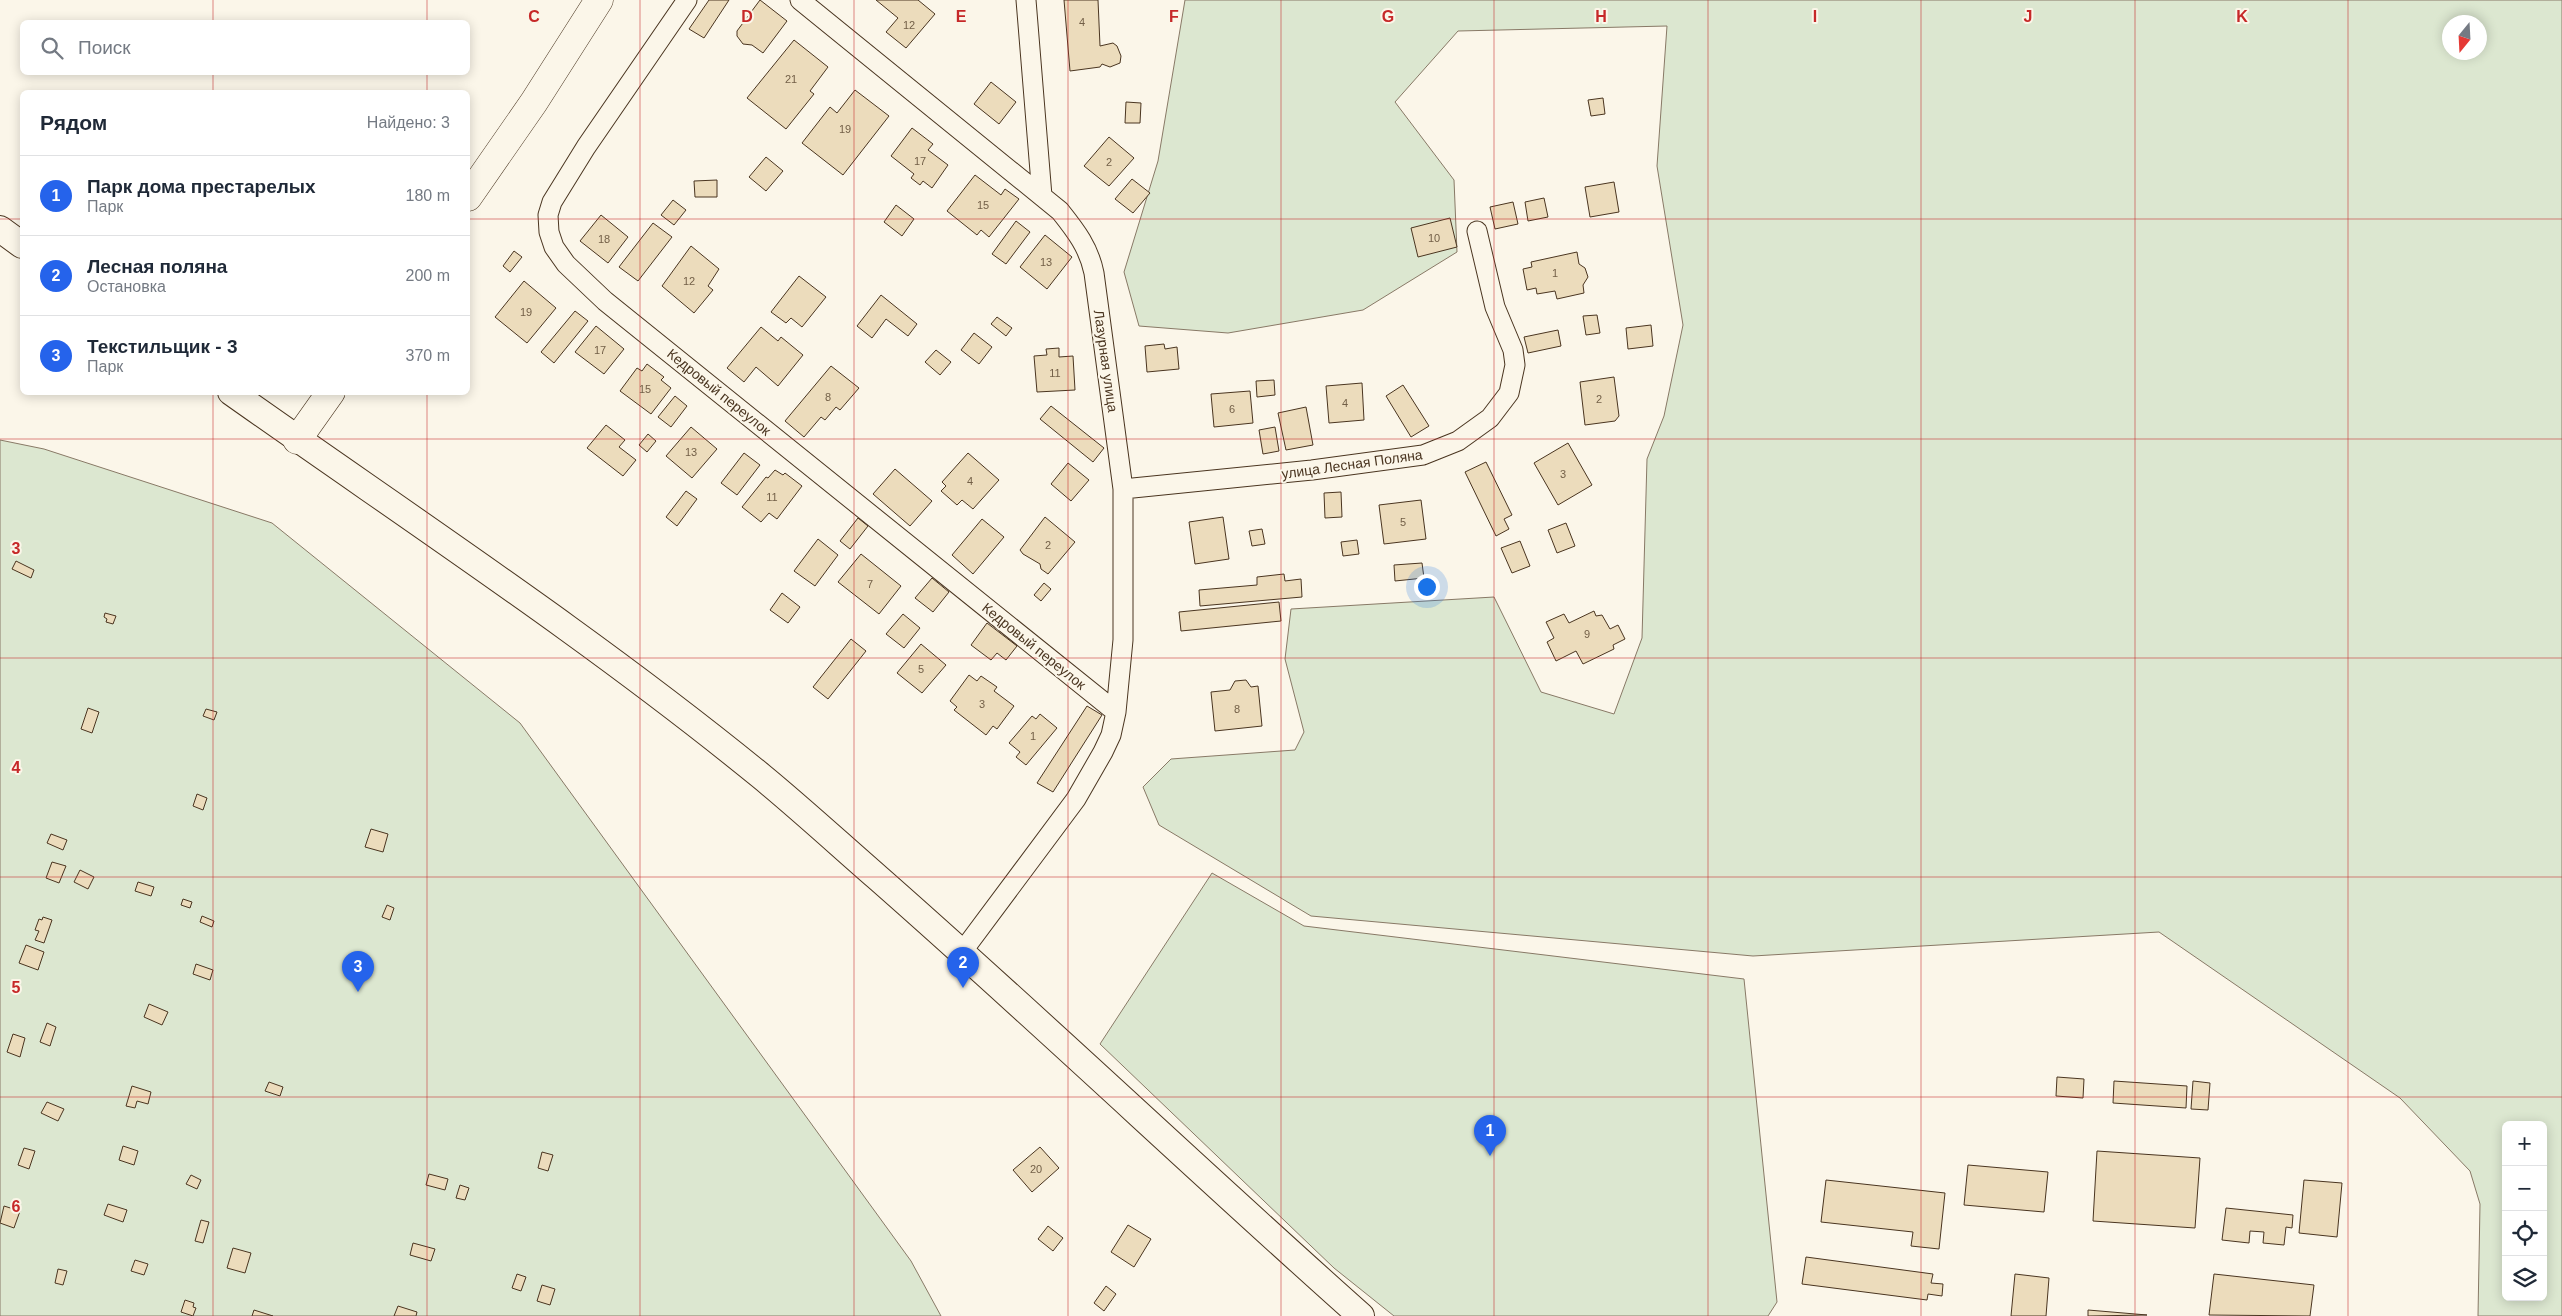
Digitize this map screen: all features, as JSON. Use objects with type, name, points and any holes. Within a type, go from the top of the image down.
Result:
[{"type":"highway","points":[[470,194],[534,102],[600,0]]},
{"type":"highway","points":[[298,440],[329,395]]},
{"type":"main road","points":[[0,229],[20,244]]},
{"type":"main road","points":[[235,395],[616,662],[762,776],[1090,1067],[1207,1178],[1361,1316]]},
{"type":"street","name":"Кедровый переулок","points":[[687,0],[592,139],[552,202],[548,215],[549,232],[554,247],[566,264],[605,301],[1116,712]]},
{"type":"street","name":"Лазурная улица","points":[[800,0],[969,140],[1060,211],[1080,235],[1091,260],[1094,273],[1123,490],[1123,640],[1116,712],[1107,743],[1076,799],[962,952]]},
{"type":"street","points":[[1026,0],[1042,196]]},
{"type":"street","name":"улица Лесная Поляна","points":[[1123,490],[1312,470],[1423,455],[1458,441],[1490,418],[1509,393],[1515,365],[1513,350],[1495,307],[1478,231]]},
{"type":"green space","points":[[1185,0],[2562,0],[2562,1316],[2478,1316],[2480,1204],[2470,1171],[2400,1098],[2159,932],[1753,956],[1311,916],[1159,825],[1143,787],[1171,759],[1295,750],[1304,732],[1285,659],[1291,609],[1494,597],[1541,692],[1614,714],[1642,638],[1647,459],[1664,416],[1683,325],[1657,166],[1667,26],[1458,31],[1395,102],[1454,180],[1457,252],[1363,310],[1228,333],[1139,326],[1124,272],[1158,161]]},
{"type":"green space","points":[[0,440],[44,449],[272,523],[520,723],[911,1261],[941,1316],[0,1316]]},
{"type":"green space","points":[[1212,873],[1304,926],[1744,979],[1777,1302],[1768,1316],[1394,1316],[1334,1268],[1100,1044]]},
{"type":"building","points":[[709,0],[729,0],[704,38],[689,29]]},
{"type":"building","points":[[760,0],[787,21],[763,53],[752,45],[743,44],[737,36],[737,31]]},
{"type":"building","points":[[876,0],[918,0],[935,14],[906,48],[886,32],[898,18]]},
{"type":"building","points":[[1064,0],[1098,0],[1100,46],[1113,43],[1117,46],[1121,56],[1120,63],[1110,67],[1102,64],[1100,67],[1070,71]]},
{"type":"building","points":[[794,40],[828,67],[810,91],[814,94],[786,129],[747,98]]},
{"type":"building","points":[[991,82],[1016,102],[999,124],[974,104]]},
{"type":"building","points":[[855,90],[889,116],[843,175],[802,143],[830,107],[837,113]]},
{"type":"building","points":[[1603,98],[1605,114],[1591,116],[1588,100]]},
{"type":"building","points":[[1126,102],[1141,103],[1140,123],[1125,123]]},
{"type":"building","points":[[912,128],[933,144],[928,150],[948,165],[932,188],[923,181],[920,185],[911,178],[914,174],[891,156]]},
{"type":"building","points":[[1109,137],[1134,158],[1109,186],[1084,166]]},
{"type":"building","points":[[766,157],[783,171],[766,191],[749,177]]},
{"type":"building","points":[[975,175],[1001,195],[1005,189],[1019,199],[989,237],[981,230],[977,235],[947,211]]},
{"type":"building","points":[[1132,179],[1150,193],[1133,213],[1115,199]]},
{"type":"building","points":[[717,180],[717,197],[695,197],[694,181]]},
{"type":"building","points":[[1614,182],[1619,212],[1590,217],[1585,187]]},
{"type":"building","points":[[1544,198],[1548,217],[1528,221],[1525,202]]},
{"type":"building","points":[[673,200],[686,210],[674,225],[661,215]]},
{"type":"building","points":[[1513,202],[1518,224],[1495,229],[1490,207]]},
{"type":"building","points":[[896,205],[914,219],[902,236],[884,222]]},
{"type":"building","points":[[601,215],[628,237],[608,263],[580,241]]},
{"type":"building","points":[[1450,218],[1457,247],[1418,257],[1411,228]]},
{"type":"building","points":[[1016,221],[1030,232],[1006,264],[992,254]]},
{"type":"building","points":[[653,223],[672,237],[638,281],[619,267]]},
{"type":"building","points":[[1045,235],[1072,257],[1047,289],[1020,267]]},
{"type":"building","points":[[691,246],[719,269],[708,286],[713,290],[694,313],[662,286]]},
{"type":"building","points":[[514,251],[522,257],[510,272],[503,266]]},
{"type":"building","points":[[1577,252],[1579,264],[1585,268],[1588,277],[1583,285],[1584,293],[1557,299],[1555,291],[1537,294],[1536,288],[1527,290],[1523,269],[1532,267],[1531,262]]},
{"type":"building","points":[[799,276],[826,297],[802,327],[791,318],[786,323],[771,312]]},
{"type":"building","points":[[524,281],[556,308],[527,343],[495,317]]},
{"type":"building","points":[[881,295],[917,324],[908,336],[886,319],[872,338],[857,326]]},
{"type":"building","points":[[575,311],[588,321],[554,363],[541,352]]},
{"type":"building","points":[[1597,315],[1600,333],[1586,335],[1583,316]]},
{"type":"building","points":[[997,317],[1012,328],[1006,336],[991,324]]},
{"type":"building","points":[[1651,325],[1653,346],[1628,349],[1626,328]]},
{"type":"building","points":[[596,326],[624,349],[604,374],[575,352]]},
{"type":"building","points":[[761,327],[778,341],[781,337],[803,355],[778,386],[756,367],[744,382],[727,368]]},
{"type":"building","points":[[1558,330],[1561,346],[1528,353],[1524,337]]},
{"type":"building","points":[[974,333],[992,347],[979,364],[961,350]]},
{"type":"building","points":[[1164,344],[1165,349],[1177,347],[1179,369],[1147,372],[1145,346]]},
{"type":"building","points":[[1059,348],[1059,357],[1073,356],[1075,390],[1037,392],[1034,356],[1047,355],[1046,349]]},
{"type":"building","points":[[936,350],[951,362],[940,375],[925,362]]},
{"type":"building","points":[[647,364],[664,377],[661,380],[671,388],[651,414],[620,391],[637,368],[642,371]]},
{"type":"building","points":[[831,366],[859,388],[840,410],[836,407],[825,420],[821,417],[804,437],[785,421]]},
{"type":"building","points":[[1614,377],[1619,416],[1615,421],[1585,425],[1580,382]]},
{"type":"building","points":[[1274,380],[1275,395],[1257,397],[1256,381]]},
{"type":"building","points":[[1362,383],[1364,420],[1329,423],[1326,386]]},
{"type":"building","points":[[1403,385],[1429,426],[1411,437],[1386,396]]},
{"type":"building","points":[[1250,391],[1253,423],[1214,427],[1211,394]]},
{"type":"building","points":[[675,396],[687,406],[671,427],[658,417]]},
{"type":"building","points":[[1051,406],[1104,448],[1093,462],[1040,419]]},
{"type":"building","points":[[1306,407],[1313,445],[1286,450],[1278,413]]},
{"type":"building","points":[[606,425],[625,440],[619,447],[636,460],[623,476],[587,448]]},
{"type":"building","points":[[691,427],[717,449],[692,478],[666,456]]},
{"type":"building","points":[[1275,427],[1279,451],[1263,454],[1259,430]]},
{"type":"building","points":[[648,434],[656,441],[647,452],[639,445]]},
{"type":"building","points":[[1568,443],[1592,485],[1558,505],[1534,463]]},
{"type":"building","points":[[744,453],[760,465],[737,495],[721,483]]},
{"type":"building","points":[[968,453],[999,480],[973,509],[962,500],[957,505],[941,491],[946,486],[942,482]]},
{"type":"building","points":[[1486,462],[1512,515],[1504,519],[1509,529],[1496,536],[1465,472]]},
{"type":"building","points":[[1068,463],[1089,480],[1071,501],[1051,484]]},
{"type":"building","points":[[895,469],[932,501],[910,526],[873,494]]},
{"type":"building","points":[[775,470],[783,475],[785,473],[802,486],[777,519],[769,513],[761,522],[742,507],[766,477],[768,478]]},
{"type":"building","points":[[686,491],[697,499],[677,526],[666,517]]},
{"type":"building","points":[[1341,492],[1342,517],[1325,518],[1324,493]]},
{"type":"building","points":[[1421,500],[1426,539],[1384,544],[1379,505]]},
{"type":"building","points":[[1045,517],[1075,542],[1048,574],[1041,569],[1040,564],[1023,554],[1020,550]]},
{"type":"building","points":[[1223,517],[1229,559],[1195,564],[1189,522]]},
{"type":"building","points":[[858,518],[868,526],[850,549],[840,541]]},
{"type":"building","points":[[982,519],[1004,537],[973,574],[952,555]]},
{"type":"building","points":[[1566,523],[1575,546],[1557,553],[1548,530]]},
{"type":"building","points":[[1262,529],[1265,544],[1252,546],[1249,531]]},
{"type":"building","points":[[818,539],[838,555],[815,586],[794,571]]},
{"type":"building","points":[[1357,540],[1359,554],[1343,556],[1341,542]]},
{"type":"building","points":[[1520,541],[1530,566],[1512,573],[1501,548]]},
{"type":"building","points":[[861,554],[901,586],[879,614],[838,582]]},
{"type":"building","points":[[16,561],[34,570],[31,578],[12,569]]},
{"type":"building","points":[[1422,563],[1424,578],[1395,581],[1394,565]]},
{"type":"building","points":[[1284,574],[1285,581],[1301,579],[1302,597],[1200,606],[1199,590],[1257,585],[1257,577]]},
{"type":"building","points":[[932,578],[949,592],[933,612],[915,598]]},
{"type":"building","points":[[1044,583],[1051,589],[1041,601],[1034,595]]},
{"type":"building","points":[[782,593],[800,607],[788,623],[770,610]]},
{"type":"building","points":[[1279,602],[1281,621],[1181,631],[1179,612]]},
{"type":"building","points":[[1594,611],[1596,616],[1602,615],[1610,629],[1618,625],[1625,639],[1613,645],[1614,649],[1583,664],[1576,651],[1556,661],[1547,642],[1554,638],[1546,622],[1564,614],[1569,623]]},
{"type":"building","points":[[105,613],[116,616],[113,624],[106,622]]},
{"type":"building","points":[[903,614],[920,628],[904,648],[886,634]]},
{"type":"building","points":[[987,623],[1017,646],[1006,660],[997,653],[991,660],[971,645]]},
{"type":"building","points":[[851,639],[866,651],[828,699],[813,687]]},
{"type":"building","points":[[921,644],[946,665],[922,693],[897,673]]},
{"type":"building","points":[[969,675],[977,681],[981,676],[997,687],[994,691],[1014,706],[997,729],[993,726],[986,735],[954,710],[957,707],[950,701]]},
{"type":"building","points":[[1246,680],[1251,687],[1258,686],[1262,726],[1215,731],[1211,692],[1230,690],[1235,681]]},
{"type":"building","points":[[1087,706],[1102,715],[1053,792],[1037,783]]},
{"type":"building","points":[[88,708],[99,712],[92,733],[81,729]]},
{"type":"building","points":[[206,709],[217,712],[214,720],[203,716]]},
{"type":"building","points":[[1040,714],[1057,728],[1026,765],[1016,757],[1020,752],[1009,743],[1032,716],[1036,719]]},
{"type":"building","points":[[197,794],[207,798],[203,810],[193,806]]},
{"type":"building","points":[[371,829],[388,834],[383,852],[365,847]]},
{"type":"building","points":[[51,834],[67,840],[63,850],[47,843]]},
{"type":"building","points":[[52,862],[66,866],[59,883],[46,878]]},
{"type":"building","points":[[80,870],[94,877],[88,889],[74,882]]},
{"type":"building","points":[[138,882],[154,887],[151,896],[135,891]]},
{"type":"building","points":[[183,899],[192,902],[190,908],[181,905]]},
{"type":"building","points":[[387,905],[394,908],[390,920],[382,917]]},
{"type":"building","points":[[202,916],[214,921],[212,927],[200,922]]},
{"type":"building","points":[[43,917],[52,920],[44,943],[35,940],[39,931],[35,930],[39,919],[42,920]]},
{"type":"building","points":[[26,945],[44,952],[38,970],[19,963]]},
{"type":"building","points":[[196,964],[213,970],[210,980],[193,974]]},
{"type":"building","points":[[149,1004],[168,1012],[162,1025],[144,1017]]},
{"type":"building","points":[[47,1023],[56,1027],[50,1046],[40,1042]]},
{"type":"building","points":[[13,1034],[25,1038],[20,1057],[7,1052]]},
{"type":"building","points":[[2057,1077],[2084,1079],[2083,1098],[2056,1096]]},
{"type":"building","points":[[2114,1081],[2187,1086],[2186,1108],[2113,1103]]},
{"type":"building","points":[[2193,1081],[2210,1083],[2208,1110],[2191,1109]]},
{"type":"building","points":[[269,1082],[283,1087],[280,1096],[265,1091]]},
{"type":"building","points":[[132,1086],[151,1092],[148,1104],[137,1101],[135,1108],[126,1106]]},
{"type":"building","points":[[47,1102],[64,1109],[58,1121],[41,1113]]},
{"type":"building","points":[[123,1146],[138,1151],[134,1165],[119,1160]]},
{"type":"building","points":[[1040,1147],[1059,1168],[1032,1192],[1013,1170]]},
{"type":"building","points":[[24,1148],[35,1151],[29,1169],[18,1165]]},
{"type":"building","points":[[2097,1151],[2200,1158],[2195,1228],[2093,1221]]},
{"type":"building","points":[[542,1152],[553,1155],[548,1171],[538,1168]]},
{"type":"building","points":[[1968,1165],[2048,1172],[2044,1212],[1964,1205]]},
{"type":"building","points":[[429,1174],[448,1179],[445,1190],[426,1185]]},
{"type":"building","points":[[191,1175],[201,1180],[197,1189],[186,1184]]},
{"type":"building","points":[[1826,1180],[1945,1193],[1939,1249],[1911,1246],[1913,1232],[1821,1222]]},
{"type":"building","points":[[2304,1180],[2342,1183],[2337,1237],[2299,1233]]},
{"type":"building","points":[[460,1185],[469,1188],[465,1200],[456,1198]]},
{"type":"building","points":[[108,1204],[127,1210],[123,1222],[104,1215]]},
{"type":"building","points":[[4,1206],[20,1211],[14,1228],[0,1223]]},
{"type":"building","points":[[2226,1208],[2293,1215],[2292,1228],[2286,1227],[2284,1245],[2263,1243],[2264,1232],[2250,1231],[2249,1243],[2222,1240]]},
{"type":"building","points":[[201,1220],[209,1222],[203,1243],[195,1241]]},
{"type":"building","points":[[1128,1225],[1151,1239],[1134,1267],[1111,1252]]},
{"type":"building","points":[[1048,1226],[1063,1238],[1053,1251],[1038,1239]]},
{"type":"building","points":[[413,1243],[435,1249],[431,1261],[410,1255]]},
{"type":"building","points":[[233,1248],[251,1253],[245,1273],[227,1268]]},
{"type":"building","points":[[1806,1257],[1933,1274],[1931,1283],[1943,1284],[1942,1296],[1928,1294],[1927,1300],[1802,1284]]},
{"type":"building","points":[[135,1260],[148,1264],[144,1275],[131,1271]]},
{"type":"building","points":[[58,1269],[67,1271],[63,1285],[55,1283]]},
{"type":"building","points":[[517,1274],[526,1277],[521,1291],[512,1288]]},
{"type":"building","points":[[2015,1274],[2049,1278],[2046,1316],[2011,1316]]},
{"type":"building","points":[[2214,1274],[2314,1285],[2310,1316],[2209,1315]]},
{"type":"building","points":[[542,1285],[555,1289],[550,1305],[537,1301]]},
{"type":"building","points":[[1106,1286],[1116,1294],[1104,1311],[1094,1303]]},
{"type":"building","points":[[185,1300],[194,1303],[193,1307],[196,1308],[193,1316],[181,1312]]},
{"type":"building","points":[[398,1306],[417,1312],[416,1316],[394,1316]]},
{"type":"building","points":[[254,1310],[273,1316],[252,1316]]},
{"type":"building","points":[[2088,1310],[2147,1315],[2088,1316]]},
{"type":"place","name":"Лесная поляна","points":[[963,988]]},
{"type":"place","name":"Текстильщик - 3","points":[[358,992]]},
{"type":"place","name":"Парк дома престарелых","points":[[1490,1156]]}]
